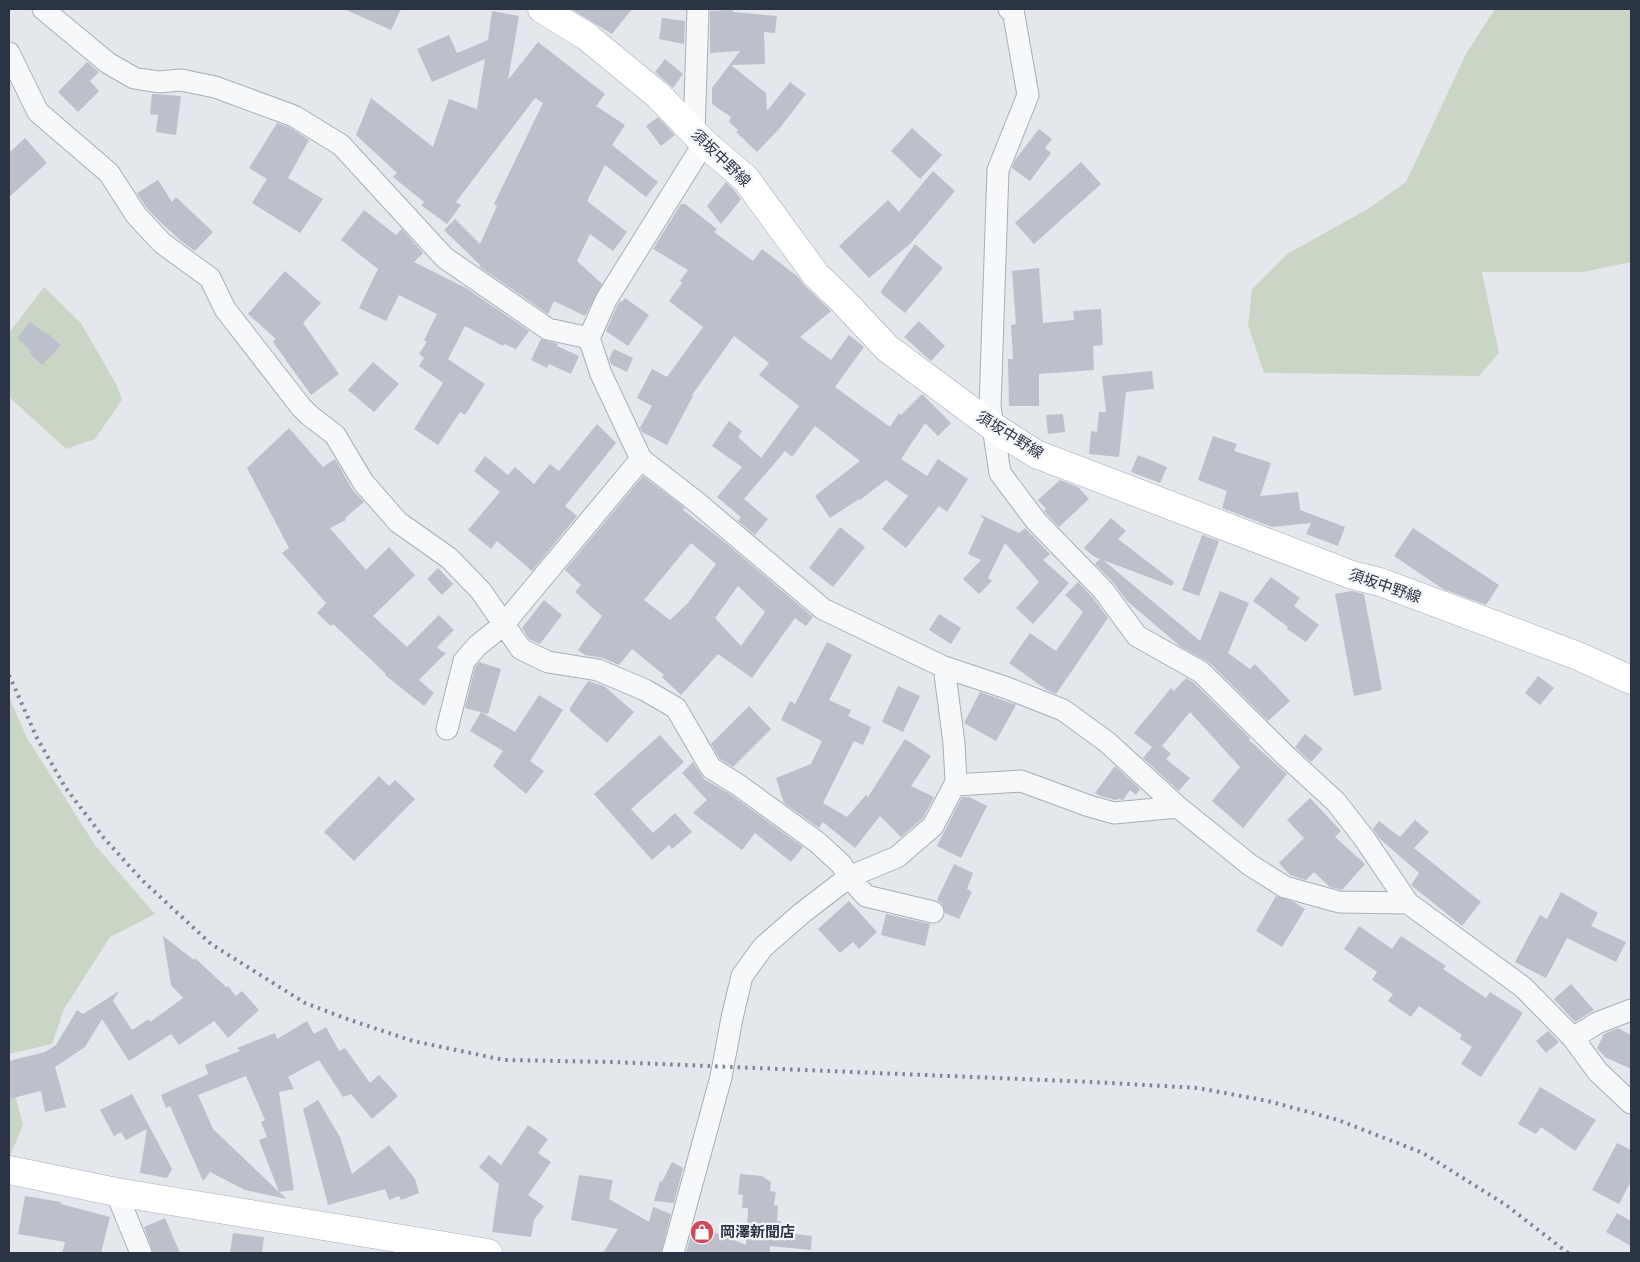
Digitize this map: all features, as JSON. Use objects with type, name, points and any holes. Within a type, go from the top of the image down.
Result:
[{"type":"main road","name":"須坂中野線","points":[[542,9],[586,36],[659,96],[699,138],[746,180],[816,275],[887,348],[992,426],[1036,454],[1352,575],[1380,582],[1578,656],[1631,680]]},
{"type":"main road","points":[[9,1170],[396,1245],[488,1253]]},
{"type":"street","points":[[44,9],[108,63],[134,78],[159,82],[181,80],[215,87],[294,116],[341,145],[445,258],[548,329],[588,338]]},
{"type":"street","points":[[698,9],[699,138],[606,300],[588,338],[601,374],[641,459],[694,500],[823,609],[944,667],[1007,688],[1063,710],[1107,742],[1178,807],[1250,865],[1285,886],[1339,902],[1408,903]]},
{"type":"street","points":[[1012,9],[1028,95],[998,170],[990,407],[1000,473],[1036,521],[1103,590],[1137,636],[1200,672],[1336,802],[1364,838],[1408,903],[1523,987],[1573,1038],[1598,1072],[1631,1103]]},
{"type":"street","points":[[9,53],[38,112],[108,174],[136,215],[162,242],[210,278],[225,309],[301,407],[308,415],[335,435],[363,482],[398,522],[449,558],[481,591],[521,649],[548,662],[598,670],[645,690],[676,708],[711,768],[737,784],[817,842],[840,864],[866,896],[933,912]]},
{"type":"street","points":[[446,729],[464,661],[477,646],[503,625],[641,459]]},
{"type":"street","points":[[673,1253],[721,1077],[742,976],[763,947],[849,877],[897,857],[933,826],[955,785],[954,743],[944,667]]},
{"type":"street","points":[[955,785],[1022,781],[1089,806],[1114,813],[1178,807]]},
{"type":"street","points":[[1573,1038],[1597,1023],[1631,1010]]},
{"type":"street","points":[[116,1192],[141,1253]]},
{"type":"green space","points":[[1495,9],[1631,9],[1631,262],[1583,272],[1482,272],[1499,353],[1479,376],[1264,373],[1248,325],[1252,289],[1287,254],[1368,209],[1406,182],[1466,54]]},
{"type":"green space","points":[[44,287],[81,323],[117,386],[122,400],[95,439],[66,449],[9,397],[9,333]]},
{"type":"green space","points":[[9,697],[27,738],[95,845],[155,914],[110,937],[64,1009],[52,1044],[9,1054]]},
{"type":"green space","points":[[9,1072],[23,1125],[11,1154],[12,1170],[9,1170]]},
{"type":"building","points":[[344,9],[401,9],[391,30]]},
{"type":"building","points":[[571,9],[632,9],[612,34]]},
{"type":"building","points":[[733,10],[733,12],[777,16],[775,33],[764,32],[765,64],[731,65],[766,93],[767,111],[790,82],[806,94],[779,129],[757,152],[736,132],[738,130],[729,122],[731,117],[712,104],[712,88],[740,51],[710,53],[710,11]]},
{"type":"building","points":[[492,11],[519,16],[508,80],[538,42],[605,94],[596,106],[625,125],[612,145],[658,182],[646,197],[605,165],[587,201],[627,232],[613,251],[590,234],[577,261],[602,284],[585,316],[554,301],[548,314],[480,267],[444,230],[455,219],[480,244],[497,206],[494,204],[543,103],[535,98],[456,202],[461,205],[447,224],[421,205],[424,202],[393,177],[397,173],[356,135],[371,98],[433,147],[449,99],[477,109],[485,59],[432,82],[417,49],[449,35],[457,53],[488,40]]},
{"type":"building","points":[[662,18],[685,21],[684,44],[659,39]]},
{"type":"building","points":[[665,59],[683,74],[673,88],[655,72]]},
{"type":"building","points":[[87,62],[99,72],[90,81],[99,91],[78,112],[58,92]]},
{"type":"building","points":[[152,94],[181,96],[176,135],[156,132],[158,115],[150,114]]},
{"type":"building","points":[[658,117],[675,135],[661,146],[646,126]]},
{"type":"building","points":[[277,123],[289,127],[309,140],[288,178],[323,199],[300,233],[252,203],[267,179],[249,168]]},
{"type":"building","points":[[912,128],[942,155],[920,179],[891,151]]},
{"type":"building","points":[[1039,129],[1052,139],[1045,148],[1051,153],[1030,181],[1012,168],[1015,160]]},
{"type":"building","points":[[25,138],[47,163],[9,197],[9,153]]},
{"type":"building","points":[[1081,162],[1101,184],[1034,244],[1015,223]]},
{"type":"building","points":[[933,171],[955,191],[910,244],[869,278],[839,246],[888,200],[899,212]]},
{"type":"building","points":[[158,180],[172,202],[176,197],[213,232],[195,251],[155,217],[137,193]]},
{"type":"building","points":[[726,182],[741,199],[721,224],[707,206]]},
{"type":"building","points":[[681,204],[685,204],[717,229],[714,232],[753,261],[762,249],[798,277],[831,311],[800,337],[831,360],[849,335],[864,347],[835,387],[890,427],[899,413],[901,415],[922,394],[951,423],[938,436],[925,423],[901,459],[927,476],[938,459],[968,479],[947,512],[939,506],[906,548],[882,529],[908,496],[886,480],[860,500],[830,518],[815,496],[860,461],[815,426],[792,457],[785,451],[744,499],[768,519],[755,535],[738,521],[741,517],[717,497],[742,467],[712,446],[729,421],[742,431],[738,437],[761,458],[799,406],[759,375],[769,363],[734,336],[692,395],[667,445],[642,432],[640,428],[652,406],[637,398],[652,369],[667,377],[703,327],[669,301],[682,283],[680,281],[688,270],[653,249]]},
{"type":"building","points":[[364,210],[396,235],[402,229],[423,253],[414,262],[466,288],[529,331],[516,349],[504,344],[503,346],[465,326],[448,359],[485,384],[465,415],[460,412],[438,445],[414,429],[443,383],[419,366],[424,358],[419,354],[427,342],[424,340],[437,314],[399,295],[386,321],[359,308],[378,269],[341,240]]},
{"type":"building","points":[[915,244],[943,268],[905,313],[882,294],[881,291]]},
{"type":"building","points":[[1039,268],[1043,323],[1074,320],[1073,311],[1101,309],[1103,345],[1093,346],[1094,370],[1039,374],[1039,406],[1009,406],[1008,359],[1013,359],[1011,325],[1016,324],[1012,271]]},
{"type":"building","points":[[285,271],[321,303],[303,323],[339,374],[311,395],[273,342],[276,339],[248,314]]},
{"type":"building","points":[[625,298],[649,315],[628,346],[606,331],[617,306]]},
{"type":"building","points":[[919,321],[945,346],[931,361],[904,337]]},
{"type":"building","points":[[30,322],[61,345],[42,365],[17,338]]},
{"type":"building","points":[[541,339],[558,344],[557,346],[579,356],[571,374],[549,364],[547,368],[531,360]]},
{"type":"building","points":[[614,349],[633,358],[627,372],[611,364],[609,359]]},
{"type":"building","points":[[373,362],[399,384],[374,412],[348,390]]},
{"type":"building","points":[[1152,371],[1154,389],[1126,392],[1119,457],[1089,454],[1091,431],[1097,432],[1099,412],[1106,412],[1102,376]]},
{"type":"building","points":[[1063,414],[1065,432],[1048,434],[1046,415]]},
{"type":"building","points":[[597,424],[616,443],[565,506],[577,516],[532,571],[497,541],[491,549],[468,530],[500,492],[474,471],[485,456],[508,475],[515,467],[534,484],[550,464],[559,471]]},
{"type":"building","points":[[289,428],[323,467],[335,459],[352,489],[364,502],[345,518],[346,520],[330,528],[366,570],[389,547],[415,575],[373,616],[407,647],[439,615],[454,630],[437,647],[446,653],[419,680],[434,693],[424,706],[385,675],[333,624],[331,626],[317,613],[326,603],[282,553],[289,548],[247,468]]},
{"type":"building","points":[[1213,436],[1237,444],[1234,451],[1271,463],[1260,496],[1298,492],[1300,510],[1345,527],[1338,546],[1306,534],[1311,523],[1272,527],[1222,508],[1227,491],[1198,480]]},
{"type":"building","points":[[1138,455],[1167,467],[1160,483],[1131,472]]},
{"type":"building","points":[[643,476],[685,508],[683,510],[722,540],[813,617],[806,626],[795,618],[752,678],[718,654],[681,695],[662,677],[664,675],[632,649],[619,665],[603,658],[585,655],[578,650],[602,616],[575,592],[581,585],[565,570]],"holes":[[[691,543],[716,564],[688,603],[670,620],[644,600]],[[738,586],[765,612],[741,646],[715,618]]]},
{"type":"building","points":[[1060,480],[1078,487],[1089,499],[1059,527],[1044,511],[1046,509],[1038,500]]},
{"type":"building","points":[[979,514],[1019,533],[1025,528],[1050,554],[1043,560],[1069,583],[1033,624],[1016,608],[1039,582],[1005,543],[988,578],[992,581],[979,594],[963,579],[981,560],[968,554],[984,519]]},
{"type":"building","points":[[1111,518],[1126,531],[1118,539],[1174,582],[1172,586],[1103,560],[1200,641],[1220,591],[1249,603],[1228,653],[1250,669],[1255,664],[1290,701],[1268,721],[1210,663],[1181,647],[1127,601],[1112,581],[1095,564],[1100,559],[1084,548]]},
{"type":"building","points":[[840,527],[865,547],[833,587],[809,568]]},
{"type":"building","points":[[1413,528],[1499,585],[1486,605],[1443,589],[1394,556]]},
{"type":"building","points":[[1202,535],[1219,541],[1199,596],[1182,590]]},
{"type":"building","points":[[438,568],[453,584],[442,595],[427,579]]},
{"type":"building","points":[[1271,577],[1300,598],[1294,606],[1319,625],[1306,642],[1253,601]]},
{"type":"building","points":[[1078,582],[1108,618],[1056,694],[1047,690],[1009,663],[1030,633],[1056,651],[1083,612],[1065,595]]},
{"type":"building","points":[[1352,591],[1364,594],[1382,690],[1354,696],[1335,594]]},
{"type":"building","points":[[544,600],[562,615],[540,644],[529,639],[522,628]]},
{"type":"building","points":[[939,614],[961,628],[951,644],[929,630]]},
{"type":"building","points":[[827,642],[852,655],[829,700],[851,710],[848,716],[871,727],[863,745],[854,741],[823,803],[847,817],[866,795],[868,797],[905,739],[931,756],[911,786],[934,797],[923,818],[901,837],[880,816],[855,848],[823,822],[819,828],[784,803],[776,778],[811,764],[822,741],[781,720],[790,701],[795,704]]},
{"type":"building","points":[[479,662],[501,669],[488,714],[465,708],[475,667]]},
{"type":"building","points":[[1538,676],[1554,688],[1540,705],[1525,693]]},
{"type":"building","points":[[1186,678],[1193,682],[1250,738],[1249,740],[1287,774],[1243,828],[1212,801],[1240,767],[1190,712],[1162,746],[1171,754],[1166,759],[1190,778],[1179,791],[1143,758],[1152,747],[1134,733],[1171,688],[1174,691]]},
{"type":"building","points":[[588,681],[604,686],[634,712],[607,743],[570,711],[570,708]]},
{"type":"building","points":[[898,686],[920,696],[903,732],[882,722]]},
{"type":"building","points":[[980,692],[1016,705],[996,741],[964,723]]},
{"type":"building","points":[[539,695],[563,710],[530,761],[544,771],[526,794],[493,766],[503,751],[470,731],[481,712],[515,732]]},
{"type":"building","points":[[749,706],[771,729],[733,767],[720,759],[711,744]]},
{"type":"building","points":[[1305,734],[1323,749],[1311,762],[1295,747]]},
{"type":"building","points":[[660,735],[684,762],[631,809],[653,833],[675,813],[692,832],[672,849],[669,845],[652,860],[594,794]]},
{"type":"building","points":[[693,762],[704,779],[730,794],[803,847],[791,862],[755,833],[742,850],[693,813],[707,800],[682,773]]},
{"type":"building","points":[[1115,766],[1140,789],[1136,795],[1130,790],[1123,800],[1115,800],[1095,793]]},
{"type":"building","points":[[379,776],[389,786],[395,780],[415,799],[354,861],[324,832]]},
{"type":"building","points":[[962,797],[969,797],[987,806],[961,858],[937,846]]},
{"type":"building","points":[[1310,798],[1341,831],[1335,837],[1365,864],[1342,890],[1330,887],[1314,872],[1306,880],[1290,875],[1279,863],[1304,838],[1287,820]]},
{"type":"building","points":[[1415,820],[1429,832],[1414,848],[1481,902],[1462,926],[1411,885],[1419,873],[1379,838],[1373,829],[1379,821],[1400,837]]},
{"type":"building","points":[[954,864],[973,873],[967,889],[972,892],[959,919],[945,913],[942,903],[937,900]]},
{"type":"building","points":[[1561,892],[1598,913],[1591,926],[1626,942],[1616,962],[1567,938],[1546,978],[1515,962],[1540,915],[1547,919]]},
{"type":"building","points":[[1276,896],[1294,902],[1305,909],[1282,947],[1256,931]]},
{"type":"building","points":[[849,901],[877,932],[859,949],[853,942],[840,953],[818,929]]},
{"type":"building","points":[[886,914],[930,924],[925,946],[881,935]]},
{"type":"building","points":[[1359,926],[1392,949],[1401,936],[1446,966],[1443,969],[1486,998],[1490,992],[1523,1013],[1481,1077],[1461,1064],[1472,1047],[1460,1039],[1462,1035],[1419,1006],[1411,1017],[1388,1001],[1393,994],[1372,980],[1377,972],[1344,949]]},
{"type":"building","points":[[163,936],[194,960],[195,958],[226,987],[228,986],[236,996],[242,991],[259,1010],[228,1038],[214,1021],[179,1045],[171,1034],[129,1061],[102,1019],[85,1047],[55,1067],[66,1107],[45,1112],[41,1091],[9,1099],[9,1061],[45,1052],[56,1045],[77,1010],[83,1014],[119,991],[113,1001],[132,1030],[149,1019],[150,1022],[183,998],[171,985]]},
{"type":"building","points":[[1571,984],[1594,1010],[1575,1022],[1554,999]]},
{"type":"building","points":[[307,1021],[314,1034],[326,1027],[339,1051],[345,1048],[370,1083],[379,1075],[398,1096],[372,1119],[351,1094],[343,1097],[319,1060],[288,1077],[294,1089],[279,1092],[294,1190],[279,1192],[287,1199],[245,1190],[210,1172],[203,1181],[170,1106],[166,1108],[161,1095],[208,1074],[205,1065],[240,1051],[237,1048],[275,1033],[277,1039]],"holes":[[[246,1076],[265,1120],[261,1122],[267,1137],[259,1140],[279,1192],[213,1129],[198,1095]]]},
{"type":"building","points":[[1618,1028],[1631,1035],[1631,1069],[1605,1057],[1597,1048],[1604,1034]]},
{"type":"building","points":[[1548,1031],[1559,1042],[1546,1053],[1536,1041]]},
{"type":"building","points":[[1540,1087],[1596,1120],[1575,1151],[1541,1127],[1536,1134],[1518,1124]]},
{"type":"building","points":[[132,1094],[172,1169],[167,1178],[140,1173],[147,1129],[126,1140],[121,1132],[114,1136],[100,1110]]},
{"type":"building","points":[[318,1100],[340,1137],[352,1174],[389,1145],[415,1179],[419,1193],[401,1200],[399,1196],[389,1200],[385,1189],[328,1205],[303,1109]]},
{"type":"building","points":[[528,1125],[548,1139],[538,1153],[551,1162],[528,1195],[544,1206],[534,1220],[531,1237],[492,1232],[499,1184],[479,1167],[489,1155],[501,1165]]},
{"type":"building","points":[[1617,1143],[1631,1150],[1631,1181],[1619,1204],[1592,1190]]},
{"type":"building","points":[[672,1162],[683,1168],[674,1203],[654,1201],[660,1181],[662,1182]]},
{"type":"building","points":[[740,1174],[762,1176],[771,1182],[770,1191],[776,1192],[774,1205],[778,1206],[777,1221],[781,1221],[780,1232],[812,1236],[811,1250],[770,1246],[770,1253],[686,1253],[694,1224],[746,1245],[748,1208],[742,1208],[743,1195],[738,1194]]},
{"type":"building","points":[[579,1175],[613,1180],[609,1199],[649,1222],[653,1207],[671,1214],[661,1253],[603,1253],[618,1229],[571,1220]]},
{"type":"building","points":[[25,1196],[61,1202],[61,1204],[110,1217],[101,1253],[62,1253],[65,1242],[18,1234]]},
{"type":"building","points":[[1617,1213],[1631,1221],[1631,1246],[1606,1232]]},
{"type":"building","points":[[165,1218],[180,1253],[153,1253],[144,1227]]},
{"type":"building","points":[[233,1233],[264,1237],[262,1253],[230,1253]]},
{"type":"railway","points":[[9,675],[37,738],[65,787],[103,837],[142,880],[211,944],[305,1003],[350,1020],[413,1041],[504,1060],[612,1062],[1093,1082],[1198,1088],[1268,1101],[1338,1120],[1423,1153],[1506,1205],[1568,1253]]},
{"type":"place","name":"岡澤新聞店","points":[[702,1232]]}]
